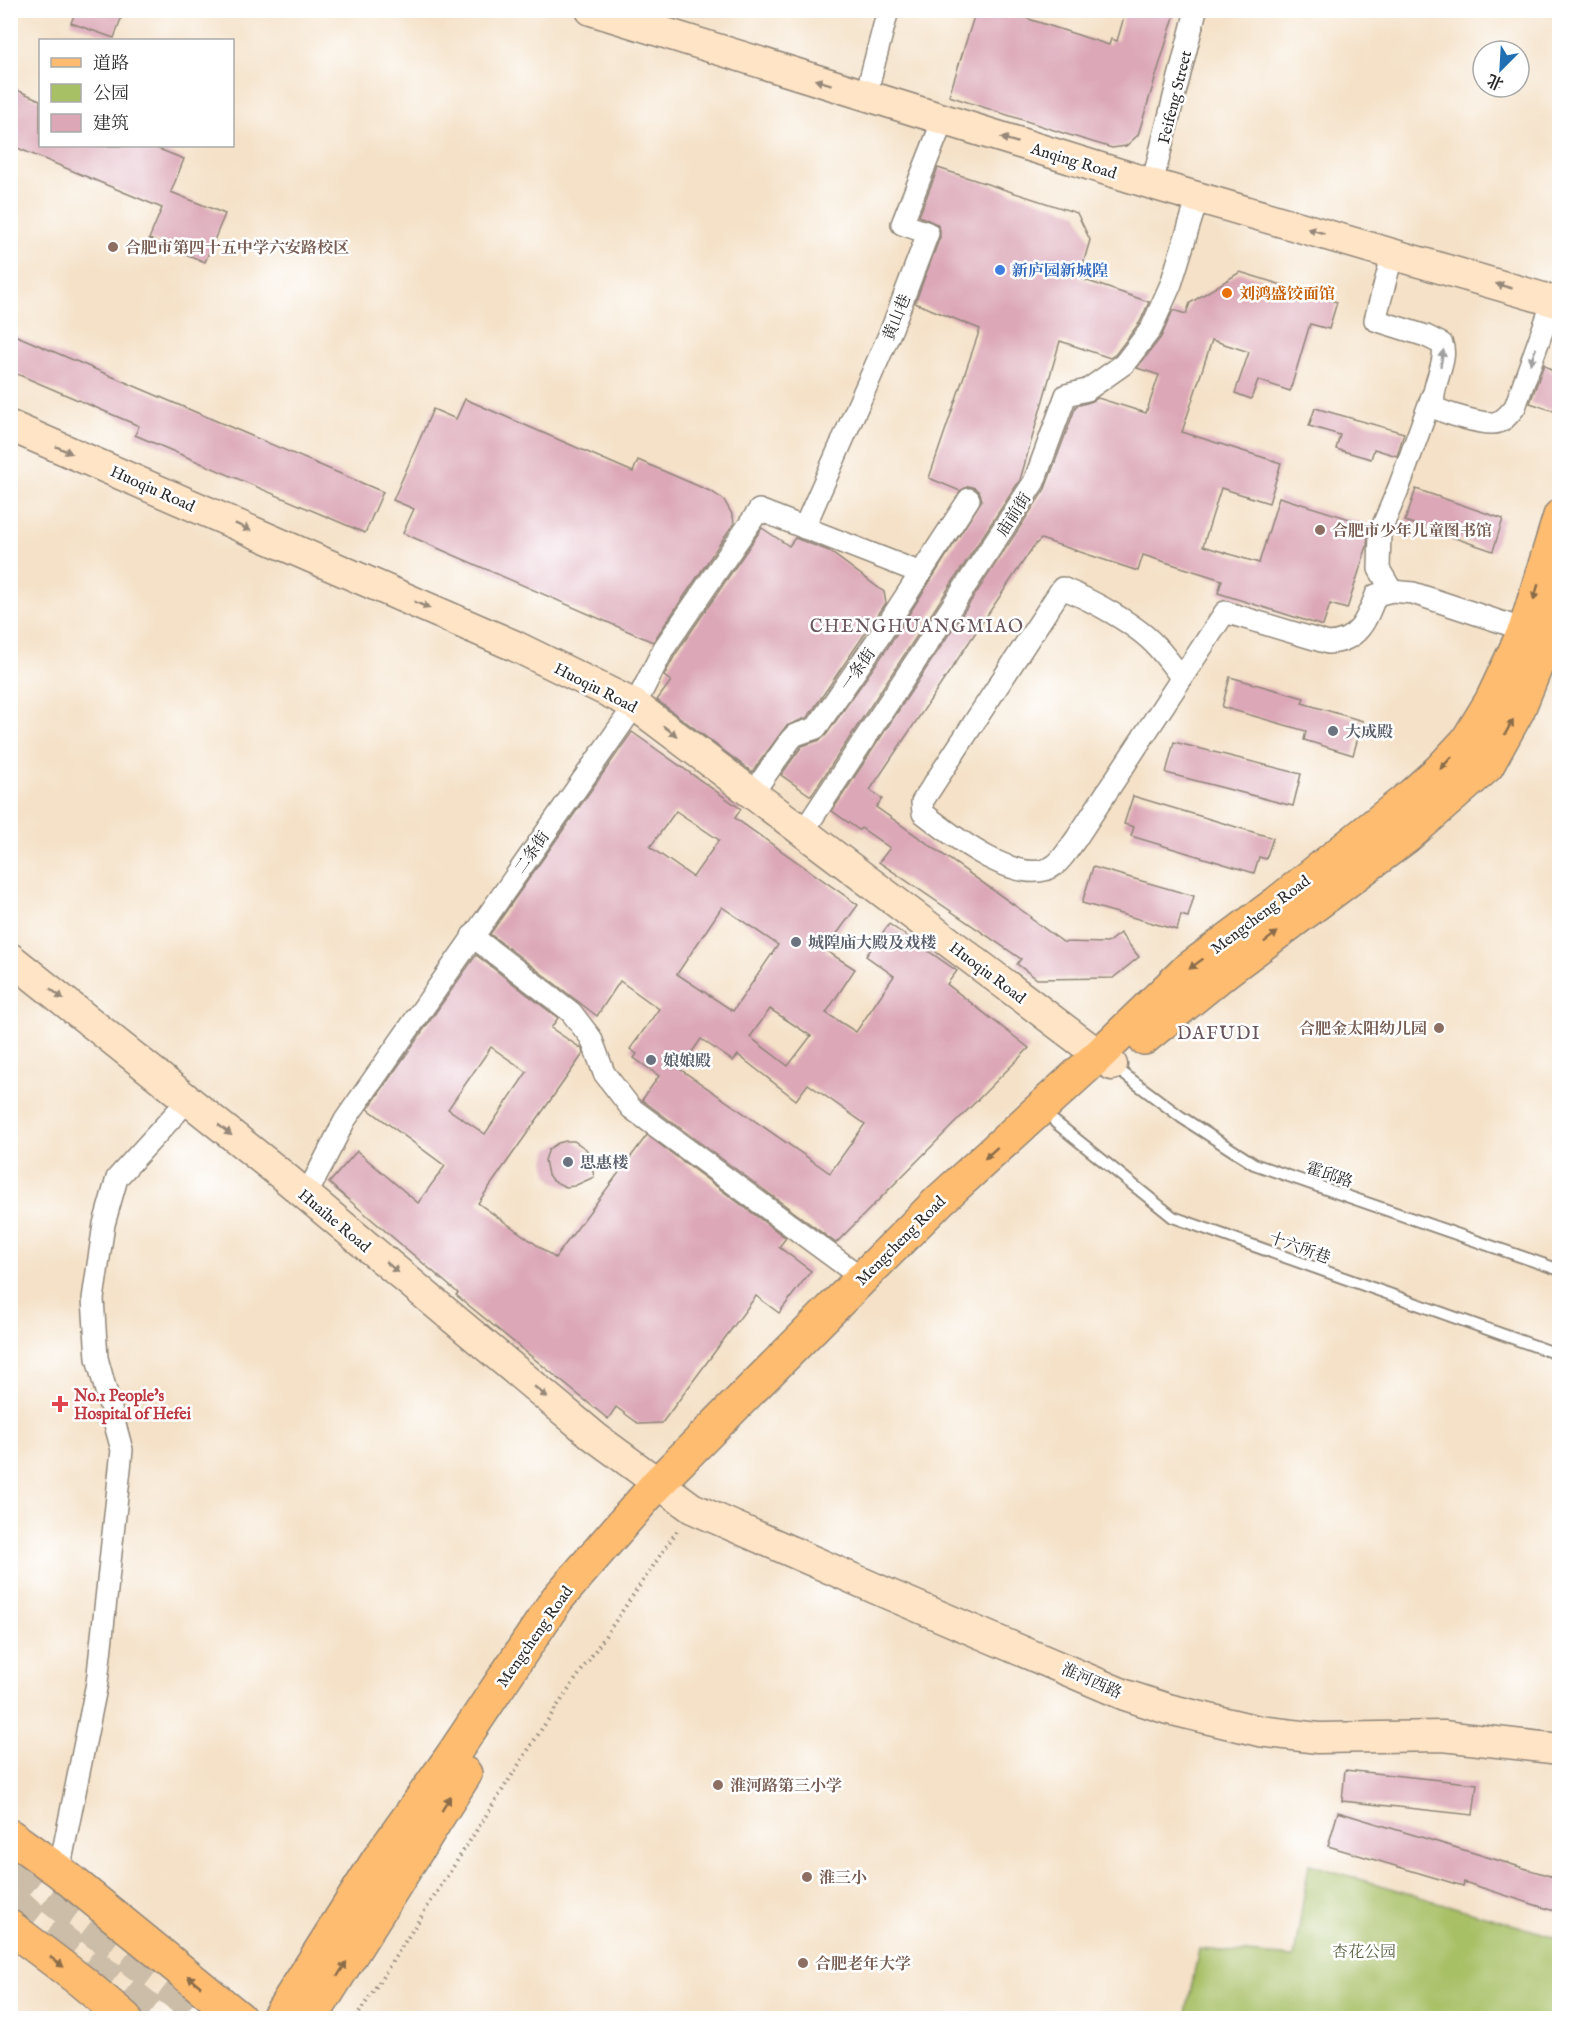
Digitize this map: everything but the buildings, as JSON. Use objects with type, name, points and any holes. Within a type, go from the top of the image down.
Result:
[{"type":"main road","name":"Mengcheng Road","points":[[311,2019],[477,1754],[599,1571],[674,1495],[737,1426],[1054,1122],[1186,971],[1412,795],[1467,741],[1487,708],[1525,630],[1560,516]]},
{"type":"main road","name":"Mengcheng Road","points":[[278,2019],[378,1860],[452,1756],[557,1599],[674,1495],[862,1278],[939,1201],[1106,1060],[1406,837],[1487,766],[1518,710],[1560,601]]},
{"type":"main road","points":[[10,1836],[59,1871],[239,2019]]},
{"type":"main road","points":[[10,1927],[81,1981],[125,2019]]},
{"type":"street","name":"Anqing Road","points":[[591,10],[1152,184],[1556,302]]},
{"type":"street","points":[[866,95],[888,10]]},
{"type":"street","name":"Feifeng Street","points":[[1152,184],[1196,10]]},
{"type":"street","name":"黄山巷","points":[[804,528],[892,328],[928,233],[902,224],[943,120]]},
{"type":"street","name":"庙前街","points":[[803,832],[1034,482],[1066,395],[1087,390],[1124,364],[1151,329],[1172,284],[1198,197]]},
{"type":"street","points":[[1392,591],[1379,569],[1380,532],[1432,396],[1445,351],[1442,344],[1425,336],[1375,320],[1393,254]]},
{"type":"street","points":[[1432,396],[1434,407],[1438,410],[1468,419],[1493,424],[1506,418],[1515,407],[1556,302]]},
{"type":"street","name":"Huoqiu Road","points":[[10,426],[515,646],[635,705],[1106,1060]]},
{"type":"street","name":"一条街","points":[[752,794],[795,735],[816,728],[878,640],[969,499]]},
{"type":"street","name":"二条街","points":[[306,1196],[345,1120],[635,705],[664,648],[759,510],[804,528]]},
{"type":"street","points":[[804,528],[921,573]]},
{"type":"street","points":[[1182,678],[1157,646],[1125,621],[1062,588],[922,802],[923,813],[950,835],[1011,868],[1040,871],[1055,864],[1076,839],[1182,678],[1225,612],[1328,643],[1341,643],[1351,638],[1369,614],[1376,595],[1392,591],[1413,593],[1525,630]]},
{"type":"street","points":[[472,936],[571,1012],[591,1038],[604,1073],[631,1108],[862,1278]]},
{"type":"street","name":"Huaihe Road","points":[[10,958],[306,1196],[595,1437],[674,1495]]},
{"type":"street","points":[[59,1871],[97,1683],[122,1450],[97,1358],[93,1299],[104,1224],[117,1178],[188,1100]]},
{"type":"street","name":"淮河西路","points":[[674,1495],[888,1594],[1125,1695],[1168,1709],[1259,1731],[1318,1738],[1443,1736],[1560,1749]]},
{"type":"lane","name":"霍邱路","points":[[1106,1060],[1181,1117],[1254,1164],[1560,1270]]},
{"type":"lane","name":"十六所巷","points":[[1054,1122],[1173,1217],[1560,1355]]},
{"type":"path","points":[[356,2019],[541,1730],[663,1553],[674,1495]]},
{"type":"path","points":[[1254,2019],[1273,2016],[1319,2019]]},
{"type":"green space","name":"杏花公园","points":[[1309,1864],[1559,1938],[1559,2018],[1185,2018],[1199,1949],[1294,1957]]},
{"type":"tunnel","points":[[10,1866],[177,1994],[203,2018]]},
{"type":"tunnel","points":[[10,1900],[160,2018]]},
{"type":"place","name":"合肥市第四十五中学六安路校区","points":[[113,247]]},
{"type":"place","name":"新庐园新城隍","points":[[1000,270]]},
{"type":"place","name":"刘鸿盛饺面馆","points":[[1227,293]]},
{"type":"place","name":"合肥市少年儿童图书馆","points":[[1320,530]]},
{"type":"place","name":"大成殿","points":[[1333,731]]},
{"type":"place","name":"城隍庙大殿及戏楼","points":[[796,942]]},
{"type":"place","name":"合肥金太阳幼儿园","points":[[1439,1028]]},
{"type":"place","name":"娘娘殿","points":[[651,1060]]},
{"type":"place","name":"思惠楼","points":[[568,1162]]},
{"type":"place","name":"No.1 People's Hospital of Hefei","points":[[60,1404]]},
{"type":"place","name":"淮河路第三小学","points":[[718,1785]]},
{"type":"place","name":"淮三小","points":[[807,1877]]},
{"type":"place","name":"合肥老年大学","points":[[803,1963]]},
{"type":"district","name":"CHENGHUANGMIAO","points":[[917,626]]},
{"type":"district","name":"DAFUDI","points":[[1219,1033]]}]
